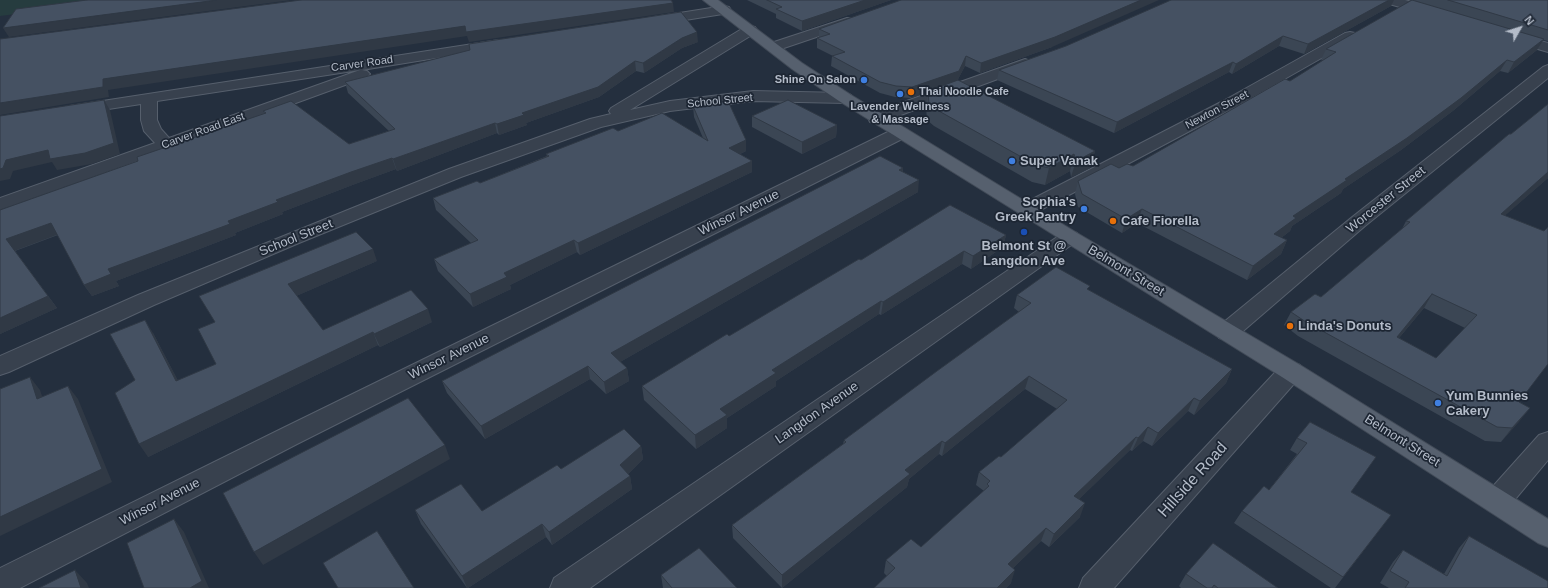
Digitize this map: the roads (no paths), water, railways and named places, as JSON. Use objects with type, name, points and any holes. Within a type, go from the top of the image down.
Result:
[{"type":"main road","name":"Belmont Street","points":[[710,0],[816,79],[876,118],[1227,332],[1498,501],[1548,534]]},
{"type":"street","points":[[1395,6],[1443,16]]},
{"type":"street","points":[[639,23],[724,10]]},
{"type":"street","points":[[773,47],[856,19]]},
{"type":"street","name":"School Street","points":[[596,123],[750,30]]},
{"type":"street","name":"Newton Street","points":[[1026,210],[1231,103],[1361,30]]},
{"type":"street","points":[[1496,32],[1548,48]]},
{"type":"street","name":"Carver Road","points":[[63,111],[515,41]]},
{"type":"street","name":"Carver Road East","points":[[0,205],[406,58]]},
{"type":"street","points":[[876,118],[1039,59]]},
{"type":"street","name":"Worcester Street","points":[[1227,332],[1358,222],[1548,70]]},
{"type":"street","name":"School Street","points":[[0,366],[146,300],[292,239],[455,174],[596,123],[670,106],[754,96],[845,98]]},
{"type":"street","points":[[150,97],[148,110],[149,120],[153,132],[166,145]]},
{"type":"street","name":"Winsor Avenue","points":[[0,583],[295,433],[900,133]]},
{"type":"street","name":"Langdon Avenue","points":[[565,588],[1070,237]]},
{"type":"street","name":"Hillside Road","points":[[1094,588],[1291,372]]},
{"type":"street","points":[[1498,501],[1548,442]]},
{"type":"place","name":"Shine On Salon","points":[[864,80]]},
{"type":"place","name":"Thai Noodle Cafe","points":[[911,92]]},
{"type":"place","name":"Lavender Wellness & Massage","points":[[900,94]]},
{"type":"place","name":"Super Vanak","points":[[1012,161]]},
{"type":"place","name":"Sophia's Greek Pantry","points":[[1084,209]]},
{"type":"place","name":"Cafe Fiorella","points":[[1113,221]]},
{"type":"place","name":"Belmont St @ Langdon Ave","points":[[1024,232]]},
{"type":"place","name":"Linda's Donuts","points":[[1290,326]]},
{"type":"place","name":"Yum Bunnies Cakery","points":[[1438,403]]}]
